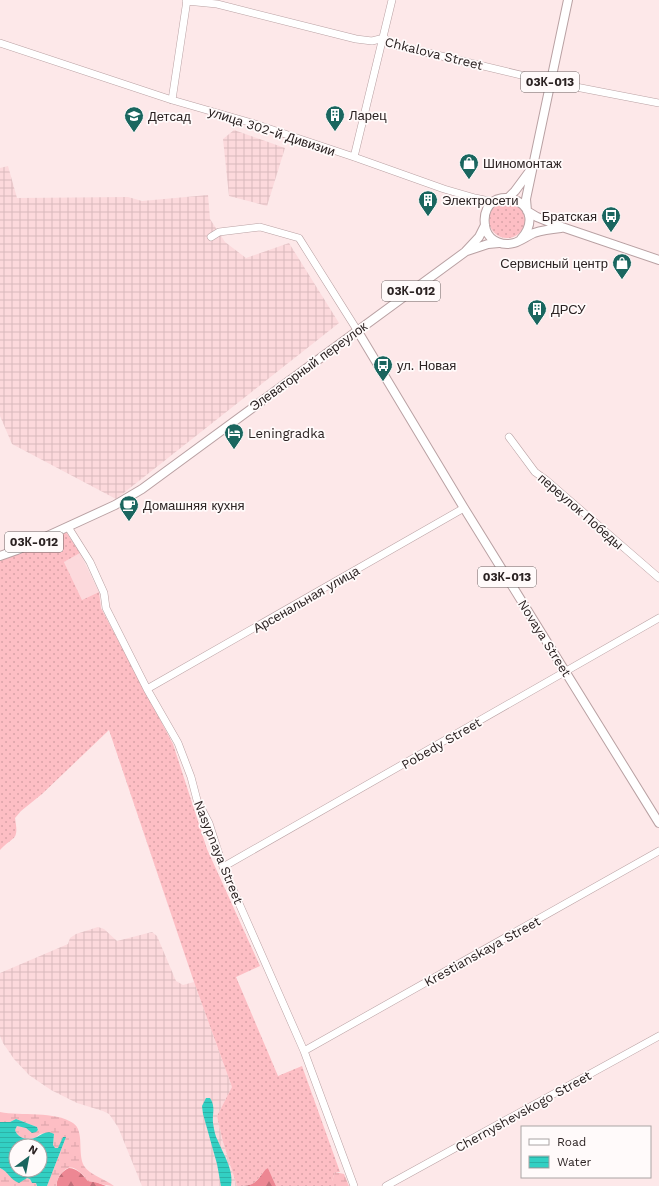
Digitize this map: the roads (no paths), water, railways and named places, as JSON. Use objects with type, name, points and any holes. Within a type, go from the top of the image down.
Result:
[{"type":"main road","name":"03К-013","points":[[521,239],[529,227],[530,220],[527,211],[526,199],[535,164],[550,82],[568,0]]},
{"type":"main road","name":"03К-013","points":[[508,198],[515,192],[535,164]]},
{"type":"main road","points":[[562,228],[545,229],[515,243],[506,244],[499,243],[493,239],[487,233],[484,225],[487,210],[494,202],[508,198],[523,204],[527,211],[537,217],[562,228],[659,260]]},
{"type":"main road","name":"Элеваторный переулок","points":[[68,527],[115,505],[142,489],[465,252],[479,237],[484,225]]},
{"type":"main road","name":"Элеваторный переулок","points":[[465,252],[488,244],[499,243]]},
{"type":"main road","name":"Novaya Street","points":[[357,330],[464,508],[659,823]]},
{"type":"main road","name":"03К-012","points":[[0,556],[68,527]]},
{"type":"street","points":[[354,157],[392,0]]},
{"type":"street","points":[[172,100],[186,1]]},
{"type":"street","name":"Chkalova Street","points":[[186,1],[217,4],[356,39],[372,41],[384,38],[395,45],[550,82],[659,103]]},
{"type":"street","name":"улица 302-й Дивизии","points":[[0,43],[172,100],[252,123],[475,198],[494,202]]},
{"type":"street","name":"улица 302-й Дивизии","points":[[475,198],[487,210]]},
{"type":"street","points":[[210,237],[219,232],[260,227],[299,238],[357,330]]},
{"type":"street","name":"переулок Победы","points":[[508,437],[535,472],[659,578]]},
{"type":"street","name":"Арсенальная улица","points":[[147,689],[464,508]]},
{"type":"street","name":"Nasypnaya Street","points":[[68,527],[90,562],[104,593],[106,608],[147,689],[178,743],[192,777],[196,800],[209,823],[224,867],[304,1051],[354,1186]]},
{"type":"street","name":"Pobedy Street","points":[[224,867],[659,618]]},
{"type":"street","name":"Krestianskaya Street","points":[[304,1051],[659,851]]},
{"type":"street","name":"Chernyshevskogo Street","points":[[386,1186],[659,1036]]},
{"type":"water","points":[[206,1098],[210,1098],[213,1104],[213,1123],[217,1139],[230,1169],[232,1180],[231,1186],[221,1186],[217,1164],[203,1114],[202,1106]]},
{"type":"water","points":[[16,1119],[37,1127],[38,1130],[32,1133],[26,1128],[17,1126],[15,1130],[16,1133],[24,1138],[8,1138],[8,1174],[0,1168],[0,1122],[10,1122]]},
{"type":"water","points":[[47,1132],[52,1133],[54,1134],[53,1145],[55,1148],[58,1148],[63,1137],[66,1137],[47,1186],[37,1186],[36,1183],[32,1183],[30,1179],[27,1178],[48,1178],[48,1138],[34,1138]]},
{"type":"water","points":[[11,1178],[27,1178],[19,1183]]},
{"type":"place","name":"Ларец","points":[[335,132]]},
{"type":"place","name":"Детсад","points":[[134,133]]},
{"type":"place","name":"Шиномонтаж","points":[[469,180]]},
{"type":"place","name":"Электросети","points":[[428,217]]},
{"type":"place","name":"Братская","points":[[611,233]]},
{"type":"place","name":"Сервисный центр","points":[[622,280]]},
{"type":"place","name":"ДРСУ","points":[[537,326]]},
{"type":"place","name":"ул. Новая","points":[[383,382]]},
{"type":"place","name":"Leningradka","points":[[234,450]]},
{"type":"place","name":"Домашняя кухня","points":[[129,522]]}]
